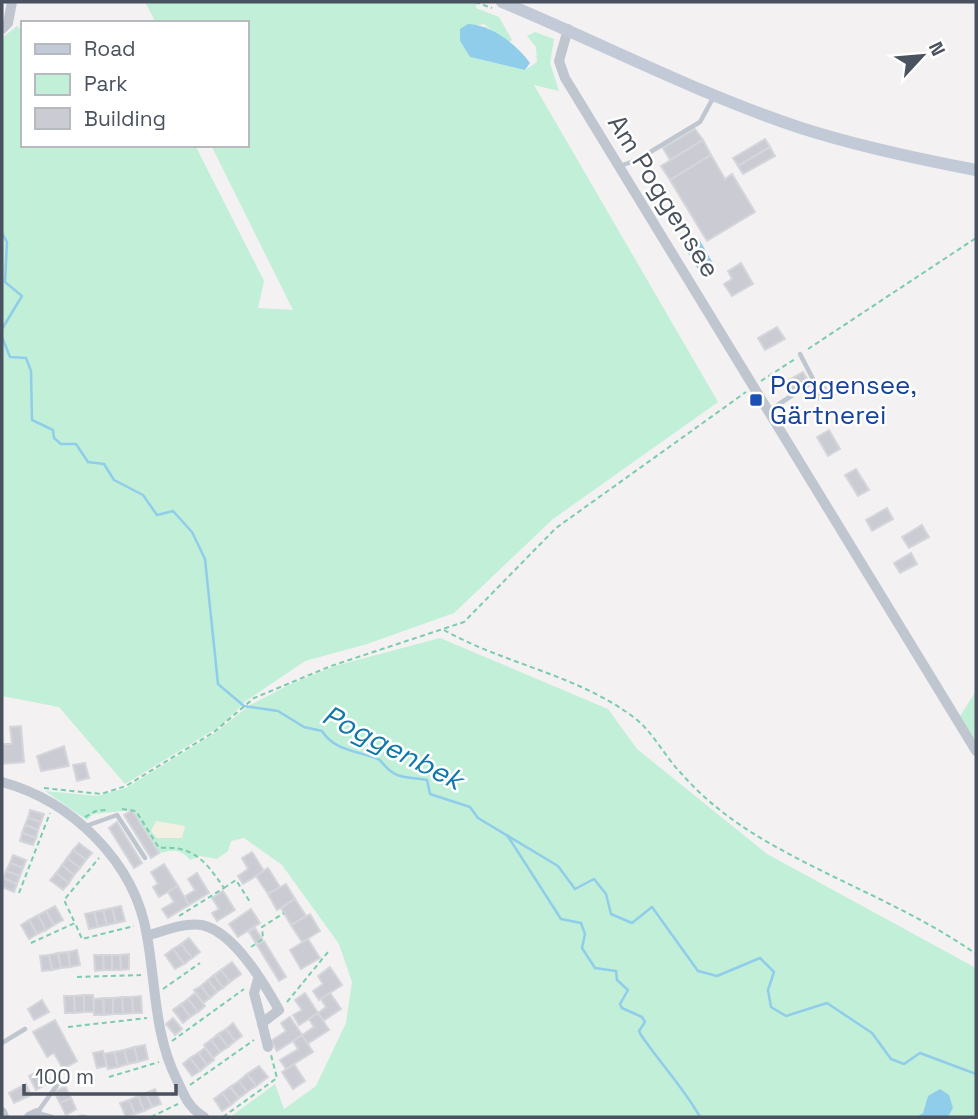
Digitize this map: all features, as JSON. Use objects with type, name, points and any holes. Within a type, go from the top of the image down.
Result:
[{"type":"street","points":[[2,29],[8,23],[12,2]]},
{"type":"street","points":[[502,2],[714,94],[801,128],[932,162],[976,170]]},
{"type":"street","name":"Am Poggensee","points":[[568,29],[559,61],[565,78],[976,751]]},
{"type":"street","points":[[2,782],[24,788],[54,802],[85,826],[106,849],[121,872],[145,923],[156,1017],[166,1060],[192,1111],[204,1117]]},
{"type":"street","points":[[147,936],[170,928],[201,925],[225,936],[241,953],[279,1010],[263,1029]]},
{"type":"street","points":[[258,979],[254,993],[268,1047]]},
{"type":"street","points":[[2,1112],[4,1117]]},
{"type":"lane","points":[[620,166],[637,160],[700,122],[714,94]]},
{"type":"lane","points":[[769,410],[814,381],[800,355]]},
{"type":"lane","points":[[85,826],[117,815],[145,858]]},
{"type":"lane","points":[[2,1043],[25,1029]]},
{"type":"lane","points":[[33,1115],[60,1081]]},
{"type":"lane","points":[[33,1115],[52,1117]]},
{"type":"path","points":[[24,788],[55,788],[101,794],[126,786],[214,732],[254,698],[331,666],[464,622],[556,528],[753,386],[976,238]]},
{"type":"path","points":[[442,629],[466,643],[572,681],[633,717],[703,797],[747,829],[838,882],[879,897],[935,926],[976,954]]},
{"type":"path","points":[[19,893],[54,802]]},
{"type":"path","points":[[133,808],[159,848],[174,847],[205,859],[224,888]]},
{"type":"path","points":[[106,849],[64,900],[82,939],[145,923]]},
{"type":"path","points":[[170,928],[175,919],[236,880],[250,902]]},
{"type":"path","points":[[241,953],[264,939],[262,927],[284,913]]},
{"type":"path","points":[[31,943],[75,923]]},
{"type":"path","points":[[279,1010],[328,952]]},
{"type":"path","points":[[155,994],[200,963]]},
{"type":"path","points":[[77,977],[152,975]]},
{"type":"path","points":[[163,1048],[258,979]]},
{"type":"path","points":[[68,1027],[156,1017]]},
{"type":"path","points":[[150,1117],[183,1096],[263,1029]]},
{"type":"path","points":[[223,1117],[277,1078],[268,1047]]},
{"type":"path","points":[[109,1077],[166,1060]]},
{"type":"green space","points":[[145,2],[477,2],[476,8],[499,17],[512,40],[508,43],[484,24],[460,29],[460,41],[470,57],[525,70],[537,62],[536,47],[527,36],[535,32],[554,39],[550,63],[559,91],[534,85],[718,402],[553,519],[454,613],[367,644],[305,661],[246,701],[222,725],[125,784],[59,707],[2,696],[2,38],[17,26],[21,29],[21,147],[196,147],[264,281],[258,308],[293,310],[212,147],[248,147],[248,21],[155,21]]},
{"type":"green space","points":[[440,638],[608,709],[637,749],[767,854],[976,968],[976,1117],[948,1117],[953,1108],[928,1097],[923,1113],[916,1117],[230,1117],[275,1084],[284,1109],[316,1086],[346,1023],[352,982],[339,944],[282,865],[244,838],[231,841],[228,851],[217,859],[200,856],[190,860],[183,853],[176,851],[159,853],[132,810],[93,814],[87,820],[45,791],[97,796],[126,788],[215,733],[250,705],[291,684],[335,666]]},
{"type":"green space","points":[[976,691],[976,741],[960,716]]},
{"type":"sand","points":[[156,821],[185,826],[182,838],[157,838],[151,831]]},
{"type":"water","points":[[468,24],[486,28],[511,43],[530,63],[525,70],[470,57],[460,41],[460,29]]},
{"type":"water","points":[[699,239],[714,265],[701,274],[685,248]]},
{"type":"water","points":[[940,1089],[949,1095],[953,1108],[948,1117],[916,1117],[923,1113],[928,1096]]},
{"type":"building","points":[[695,129],[703,140],[670,160],[663,148]]},
{"type":"building","points":[[765,139],[770,147],[738,166],[733,158]]},
{"type":"building","points":[[703,140],[711,155],[670,180],[661,166]]},
{"type":"building","points":[[770,147],[775,156],[743,174],[738,166]]},
{"type":"building","points":[[711,155],[725,179],[732,174],[755,212],[707,241],[670,180]]},
{"type":"building","points":[[741,263],[753,284],[732,296],[724,284],[732,279],[728,271]]},
{"type":"building","points":[[777,327],[785,339],[765,350],[758,338]]},
{"type":"building","points":[[803,372],[809,382],[791,392],[785,382]]},
{"type":"building","points":[[822,381],[830,394],[819,400],[812,387]]},
{"type":"building","points":[[829,430],[840,449],[828,456],[817,437]]},
{"type":"building","points":[[856,469],[869,490],[858,496],[845,475]]},
{"type":"building","points":[[887,508],[893,519],[872,531],[866,520]]},
{"type":"building","points":[[922,525],[929,537],[909,548],[902,537]]},
{"type":"building","points":[[911,553],[917,564],[900,573],[894,563]]},
{"type":"building","points":[[21,726],[24,762],[2,764],[2,744],[12,744],[10,727]]},
{"type":"building","points":[[64,746],[69,766],[41,771],[37,756]]},
{"type":"building","points":[[85,763],[89,778],[77,781],[73,765]]},
{"type":"building","points":[[30,810],[44,814],[41,822],[28,818]]},
{"type":"building","points":[[132,810],[159,853],[151,858],[124,815]]},
{"type":"building","points":[[28,818],[41,822],[38,830],[25,825]]},
{"type":"building","points":[[117,822],[142,863],[134,868],[109,828]]},
{"type":"building","points":[[25,825],[38,830],[36,838],[22,833]]},
{"type":"building","points":[[22,833],[36,838],[33,845],[20,841]]},
{"type":"building","points":[[79,843],[92,853],[86,860],[73,850]]},
{"type":"building","points":[[73,850],[86,860],[80,868],[67,858]]},
{"type":"building","points":[[252,852],[264,871],[243,884],[238,876],[248,869],[242,858]]},
{"type":"building","points":[[13,855],[26,860],[23,868],[10,863]]},
{"type":"building","points":[[67,858],[80,868],[74,875],[62,865]]},
{"type":"building","points":[[10,863],[23,868],[20,876],[6,871]]},
{"type":"building","points":[[164,864],[178,886],[159,897],[153,887],[158,884],[151,872]]},
{"type":"building","points":[[62,865],[74,875],[69,883],[56,873]]},
{"type":"building","points":[[268,868],[280,887],[268,894],[256,876]]},
{"type":"building","points":[[6,871],[20,876],[17,884],[3,878]]},
{"type":"building","points":[[56,873],[69,883],[63,890],[50,880]]},
{"type":"building","points":[[197,873],[209,893],[189,905],[184,897],[195,890],[188,879]]},
{"type":"building","points":[[3,878],[17,884],[14,892],[2,887]]},
{"type":"building","points":[[286,884],[295,899],[277,910],[268,894]]},
{"type":"building","points":[[178,886],[189,905],[168,918],[162,909],[174,902],[168,892]]},
{"type":"building","points":[[223,891],[235,910],[217,921],[212,913],[219,909],[212,898]]},
{"type":"building","points":[[295,899],[306,916],[291,925],[281,908]]},
{"type":"building","points":[[55,906],[63,920],[54,925],[46,911]]},
{"type":"building","points":[[121,906],[125,921],[116,923],[112,908]]},
{"type":"building","points":[[112,908],[116,923],[107,925],[103,910]]},
{"type":"building","points":[[251,909],[260,923],[238,937],[229,924]]},
{"type":"building","points":[[103,910],[107,925],[98,927],[94,912]]},
{"type":"building","points":[[46,911],[54,925],[46,930],[38,915]]},
{"type":"building","points":[[94,912],[98,927],[89,929],[85,914]]},
{"type":"building","points":[[310,914],[320,931],[302,942],[291,925]]},
{"type":"building","points":[[38,915],[46,930],[37,934],[29,920]]},
{"type":"building","points":[[29,920],[37,934],[29,939],[21,925]]},
{"type":"building","points":[[255,928],[262,939],[256,943],[249,932]]},
{"type":"building","points":[[189,938],[200,952],[192,958],[181,944]]},
{"type":"building","points":[[308,939],[320,958],[301,969],[290,950]]},
{"type":"building","points":[[264,941],[286,977],[279,981],[257,945]]},
{"type":"building","points":[[181,944],[192,958],[184,964],[173,949]]},
{"type":"building","points":[[173,949],[184,964],[175,969],[165,955]]},
{"type":"building","points":[[77,950],[80,965],[70,967],[68,952]]},
{"type":"building","points":[[68,952],[70,967],[61,968],[58,953]]},
{"type":"building","points":[[58,953],[61,968],[52,970],[49,955]]},
{"type":"building","points":[[129,954],[129,969],[121,970],[120,955]]},
{"type":"building","points":[[49,955],[52,970],[42,971],[40,956]]},
{"type":"building","points":[[94,955],[103,955],[104,970],[95,971]]},
{"type":"building","points":[[103,955],[112,955],[112,970],[104,970]]},
{"type":"building","points":[[112,955],[120,955],[121,970],[112,970]]},
{"type":"building","points":[[232,962],[241,974],[230,982],[221,970]]},
{"type":"building","points":[[330,967],[342,985],[319,1000],[313,991],[323,984],[318,976]]},
{"type":"building","points":[[221,970],[230,982],[223,988],[214,975]]},
{"type":"building","points":[[214,975],[223,988],[217,992],[208,980]]},
{"type":"building","points":[[208,980],[217,992],[210,998],[201,986]]},
{"type":"building","points":[[201,986],[210,998],[203,1003],[194,990]]},
{"type":"building","points":[[195,993],[205,1006],[198,1012],[188,999]]},
{"type":"building","points":[[305,993],[318,1013],[299,1025],[293,1015],[302,1010],[295,1000]]},
{"type":"building","points":[[330,993],[341,1009],[323,1021],[318,1013],[326,1007],[321,999]]},
{"type":"building","points":[[84,995],[93,995],[94,1012],[84,1012]]},
{"type":"building","points":[[84,995],[84,1012],[75,1013],[74,996]]},
{"type":"building","points":[[64,996],[74,996],[75,1013],[65,1013]]},
{"type":"building","points":[[141,996],[142,1013],[133,1013],[132,997]]},
{"type":"building","points":[[122,997],[132,997],[133,1013],[123,1014]]},
{"type":"building","points":[[122,997],[123,1014],[113,1014],[113,998]]},
{"type":"building","points":[[103,998],[113,998],[113,1014],[104,1015]]},
{"type":"building","points":[[103,998],[104,1015],[94,1015],[94,999]]},
{"type":"building","points":[[188,999],[198,1012],[190,1017],[181,1004]]},
{"type":"building","points":[[42,1000],[49,1012],[34,1020],[28,1009]]},
{"type":"building","points":[[181,1004],[190,1017],[183,1023],[173,1010]]},
{"type":"building","points":[[318,1013],[329,1030],[307,1044],[302,1035],[314,1027],[309,1019]]},
{"type":"building","points":[[290,1017],[302,1035],[277,1051],[271,1041],[286,1031],[281,1023]]},
{"type":"building","points":[[173,1018],[182,1029],[175,1035],[166,1024]]},
{"type":"building","points":[[55,1020],[77,1061],[63,1069],[54,1053],[47,1057],[33,1032]]},
{"type":"building","points":[[233,1023],[242,1036],[235,1041],[226,1029]]},
{"type":"building","points":[[226,1029],[235,1041],[228,1047],[218,1034]]},
{"type":"building","points":[[218,1034],[228,1047],[220,1052],[211,1040]]},
{"type":"building","points":[[302,1035],[313,1052],[286,1069],[280,1060],[298,1049],[293,1041]]},
{"type":"building","points":[[211,1040],[220,1052],[213,1058],[204,1045]]},
{"type":"building","points":[[145,1045],[148,1059],[138,1062],[134,1047]]},
{"type":"building","points":[[134,1047],[138,1062],[128,1064],[124,1050]]},
{"type":"building","points":[[205,1048],[214,1060],[207,1065],[198,1053]]},
{"type":"building","points":[[124,1050],[128,1064],[118,1067],[114,1052]]},
{"type":"building","points":[[103,1051],[107,1066],[97,1068],[93,1053]]},
{"type":"building","points":[[114,1052],[118,1067],[108,1069],[104,1054]]},
{"type":"building","points":[[198,1053],[207,1065],[200,1071],[190,1058]]},
{"type":"building","points":[[190,1058],[200,1071],[192,1076],[183,1064]]},
{"type":"building","points":[[294,1064],[305,1081],[293,1089],[282,1072]]},
{"type":"building","points":[[259,1066],[268,1077],[256,1086],[247,1074]]},
{"type":"building","points":[[44,1068],[51,1082],[36,1090],[29,1076]]},
{"type":"building","points":[[247,1074],[256,1086],[247,1092],[239,1081]]},
{"type":"building","points":[[239,1081],[247,1092],[239,1098],[230,1087]]},
{"type":"building","points":[[26,1084],[31,1095],[14,1103],[9,1093]]},
{"type":"building","points":[[65,1086],[71,1098],[60,1103],[54,1092]]},
{"type":"building","points":[[230,1087],[239,1098],[231,1105],[222,1093]]},
{"type":"building","points":[[155,1089],[161,1104],[152,1107],[146,1093]]},
{"type":"building","points":[[146,1093],[152,1107],[144,1111],[138,1096]]},
{"type":"building","points":[[222,1093],[231,1105],[222,1111],[214,1099]]},
{"type":"building","points":[[138,1096],[144,1111],[135,1114],[129,1100]]},
{"type":"building","points":[[71,1098],[76,1109],[66,1115],[60,1103]]},
{"type":"building","points":[[129,1100],[135,1114],[126,1117],[120,1103]]},
{"type":"waterway","name":"Poggenbek","points":[[2,233],[7,242],[5,282],[22,296],[2,329]]},
{"type":"waterway","name":"Poggenbek","points":[[2,337],[10,357],[26,358],[31,371],[32,420],[53,430],[54,438],[61,444],[76,444],[88,462],[104,464],[114,480],[143,495],[157,515],[173,511],[192,532],[205,559],[218,684],[244,706],[278,711],[304,727],[322,731],[340,747],[380,760],[396,775],[427,780],[430,794],[470,807],[478,818],[558,866],[575,889],[594,879],[606,894],[611,914],[632,923],[652,907],[698,971],[717,976],[760,958],[774,972],[768,990],[771,1007],[786,1016],[827,1003],[872,1033],[891,1059],[904,1064],[920,1053],[976,1074]]},
{"type":"waterway","points":[[507,835],[561,919],[581,923],[585,934],[582,948],[595,968],[616,971],[617,980],[628,990],[620,1004],[622,1008],[642,1017],[645,1022],[639,1031],[641,1035],[700,1117]]},
{"type":"place","name":"Poggensee, Gärtnerei","points":[[756,400]]}]
